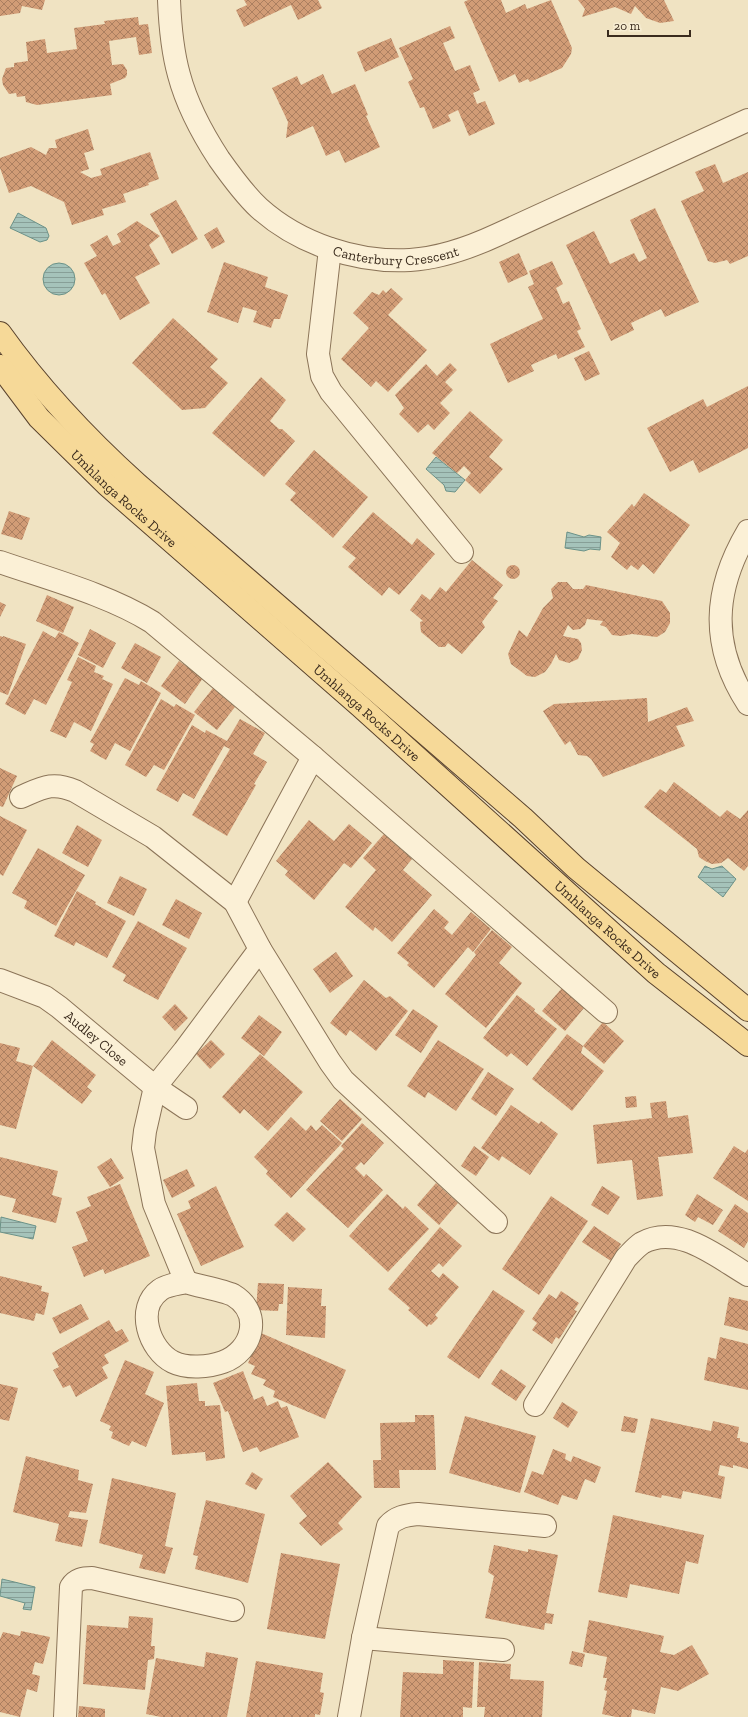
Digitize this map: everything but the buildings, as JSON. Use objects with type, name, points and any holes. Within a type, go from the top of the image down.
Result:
[{"type":"main road","name":"Umhlanga Rocks Drive","points":[[0,333],[22,364],[60,409],[99,449],[137,484],[511,807],[576,868],[748,1010]]},
{"type":"main road","name":"Umhlanga Rocks Drive","points":[[0,366],[39,418],[107,485],[360,706],[656,973],[748,1045]]},
{"type":"street","name":"Canterbury Crescent","points":[[168,0],[170,31],[179,76],[193,114],[215,153],[230,175],[259,208],[294,232],[330,249],[351,255],[387,260],[427,258],[461,250],[486,240],[748,120]]},
{"type":"street","points":[[330,249],[318,340],[319,365],[322,376],[331,392],[462,552]]},
{"type":"street","points":[[748,531],[736,552],[720,608],[721,637],[725,658],[737,687],[748,704]]},
{"type":"street","points":[[0,562],[109,600],[152,622],[313,757],[606,1012]]},
{"type":"street","points":[[235,902],[313,757]]},
{"type":"street","points":[[21,798],[43,787],[55,785],[64,786],[75,791],[153,837],[235,902],[260,949],[330,1062],[343,1080],[496,1222]]},
{"type":"street","points":[[186,1282],[154,1204],[143,1148],[145,1131],[156,1087],[260,949]]},
{"type":"street","name":"Audley Close","points":[[0,980],[44,997],[60,1006],[156,1087],[186,1108]]},
{"type":"street","points":[[534,1405],[626,1258],[640,1244],[655,1238],[672,1237],[692,1242],[748,1275]]},
{"type":"street","points":[[186,1282],[232,1295],[242,1302],[248,1311],[251,1332],[249,1340],[244,1348],[234,1356],[213,1365],[184,1365],[174,1363],[166,1359],[156,1347],[147,1326],[148,1312],[151,1301],[160,1289],[186,1282]]},
{"type":"street","points":[[349,1717],[363,1638],[388,1526],[395,1519],[418,1514],[546,1526]]},
{"type":"street","points":[[65,1717],[71,1587],[74,1582],[79,1579],[92,1578],[233,1610]]},
{"type":"street","points":[[363,1638],[503,1650]]},
{"type":"water","points":[[18,213],[46,228],[49,236],[47,240],[40,242],[10,228]]},
{"type":"water","points":[[56,263],[62,263],[72,270],[75,279],[74,285],[68,292],[62,295],[56,295],[46,288],[43,282],[43,276],[50,266]]},
{"type":"water","points":[[436,457],[465,480],[455,492],[446,491],[444,485],[426,469]]},
{"type":"water","points":[[567,532],[584,537],[589,535],[601,537],[600,550],[590,549],[584,551],[565,548]]},
{"type":"water","points":[[705,866],[712,869],[722,866],[736,879],[723,897],[698,877]]},
{"type":"water","points":[[1,1217],[36,1226],[33,1239],[0,1232]]},
{"type":"water","points":[[2,1579],[35,1587],[31,1610],[23,1609],[25,1603],[0,1596]]}]
